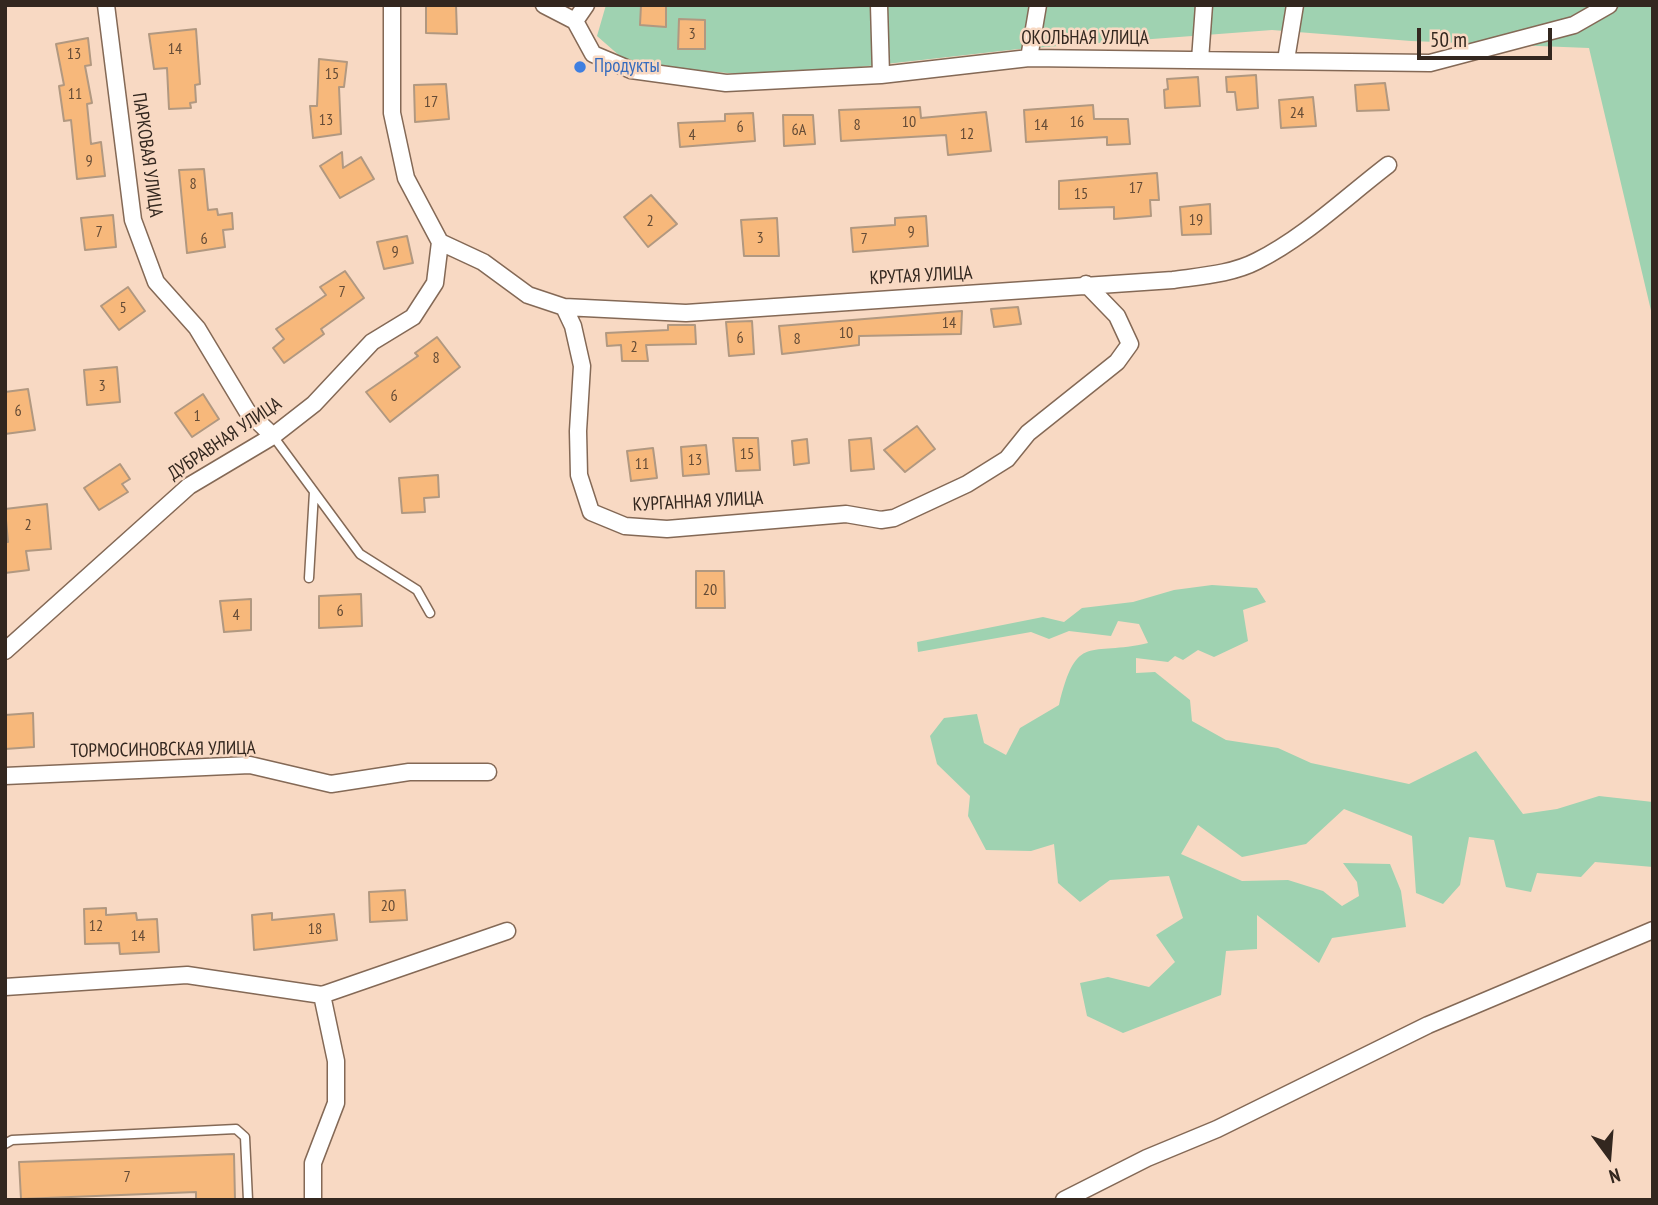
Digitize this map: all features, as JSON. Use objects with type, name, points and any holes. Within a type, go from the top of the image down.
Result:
[{"type":"street","name":"ПАРКОВАЯ УЛИЦА","points":[[106,5],[133,220],[156,282],[197,328],[247,411],[273,436]]},
{"type":"street","points":[[392,5],[392,113],[406,178],[440,242]]},
{"type":"street","points":[[544,5],[575,21],[586,5]]},
{"type":"street","points":[[879,5],[881,75]]},
{"type":"street","points":[[1029,58],[1038,5]]},
{"type":"street","points":[[1200,60],[1204,5]]},
{"type":"street","points":[[1286,60],[1295,5]]},
{"type":"street","name":"ОКОЛЬНАЯ УЛИЦА","points":[[575,21],[593,54],[631,70],[726,83],[881,75],[1029,58],[1430,63],[1574,25],[1609,5]]},
{"type":"street","name":"КРУТАЯ УЛИЦА","points":[[440,242],[483,262],[528,295],[564,307],[686,313],[791,303],[971,296],[1086,284],[1173,280],[1221,273],[1257,261],[1312,224],[1388,164]]},
{"type":"street","name":"ДУБРАВНАЯ УЛИЦА","points":[[5,651],[189,486],[273,436],[313,404],[372,342],[413,317],[435,282],[440,242]]},
{"type":"street","name":"КУРГАННАЯ УЛИЦА","points":[[564,307],[573,326],[582,366],[578,431],[579,475],[591,512],[625,526],[667,528],[846,514],[881,520],[894,519],[967,484],[1007,460],[1028,433],[1117,362],[1130,344],[1117,316],[1086,284]]},
{"type":"street","name":"ТОРМОСИНОВСКАЯ УЛИЦА","points":[[5,776],[250,765],[331,784],[409,772],[488,772]]},
{"type":"street","points":[[1064,1200],[1147,1158],[1217,1129],[1428,1025],[1653,930]]},
{"type":"street","points":[[5,987],[187,975],[322,995],[507,931]]},
{"type":"street","points":[[313,1200],[313,1163],[336,1104],[336,1061],[322,995]]},
{"type":"lane","points":[[273,436],[360,554],[417,590],[430,613]]},
{"type":"lane","points":[[309,579],[314,492]]},
{"type":"lane","points":[[5,1144],[12,1140],[236,1129],[245,1137],[248,1200]]},
{"type":"green space","points":[[606,5],[1653,5],[1653,319],[1589,48],[1411,41],[1272,30],[1019,49],[771,77],[629,64],[597,36]]},
{"type":"green space","points":[[1212,585],[1257,588],[1266,602],[1243,610],[1248,641],[1214,657],[1198,650],[1183,660],[1175,656],[1168,662],[1136,658],[1136,673],[1155,672],[1190,700],[1192,721],[1226,740],[1278,748],[1311,763],[1409,784],[1476,751],[1523,814],[1557,809],[1599,796],[1653,802],[1653,867],[1595,862],[1581,877],[1537,873],[1531,892],[1506,887],[1494,840],[1469,837],[1460,885],[1443,904],[1416,893],[1412,836],[1344,809],[1306,844],[1242,857],[1198,825],[1181,854],[1242,881],[1288,880],[1323,891],[1342,906],[1359,896],[1357,882],[1343,863],[1390,864],[1401,891],[1406,927],[1332,938],[1319,963],[1257,915],[1257,949],[1226,951],[1221,995],[1123,1033],[1087,1016],[1080,983],[1108,977],[1149,987],[1175,962],[1156,935],[1183,918],[1169,876],[1110,880],[1080,902],[1058,883],[1054,844],[1031,851],[986,850],[968,816],[970,796],[937,764],[930,736],[944,718],[977,714],[984,743],[1006,755],[1020,728],[1059,705],[1072,666],[1080,657],[1099,649],[1148,643],[1139,624],[1118,621],[1111,636],[1069,631],[1049,639],[1031,632],[918,652],[917,642],[1043,617],[1064,622],[1082,608],[1133,602],[1174,590]]},
{"type":"building","points":[[426,5],[456,5],[457,34],[426,33]]},
{"type":"building","points":[[641,5],[666,5],[666,27],[640,25]]},
{"type":"building","points":[[679,19],[705,20],[705,49],[678,49]]},
{"type":"building","points":[[196,29],[200,84],[195,85],[196,102],[190,103],[191,108],[169,109],[167,68],[154,69],[149,34]]},
{"type":"building","points":[[88,38],[91,65],[85,66],[92,103],[87,104],[91,144],[101,142],[105,176],[77,179],[71,120],[64,121],[59,86],[64,85],[56,44]]},
{"type":"building","points":[[319,59],[347,62],[344,87],[339,87],[341,134],[313,138],[310,106],[317,106]]},
{"type":"building","points":[[1256,75],[1258,108],[1237,110],[1235,92],[1227,92],[1226,77]]},
{"type":"building","points":[[1198,77],[1200,106],[1165,108],[1164,90],[1168,89],[1167,79]]},
{"type":"building","points":[[1385,83],[1389,110],[1357,111],[1355,85]]},
{"type":"building","points":[[446,84],[449,119],[415,122],[414,85]]},
{"type":"building","points":[[1313,97],[1316,126],[1281,128],[1279,100]]},
{"type":"building","points":[[1093,105],[1094,119],[1128,119],[1130,144],[1107,145],[1107,137],[1026,142],[1024,110]]},
{"type":"building","points":[[920,107],[921,118],[986,112],[991,151],[948,155],[946,135],[841,141],[839,110]]},
{"type":"building","points":[[753,113],[755,141],[680,147],[678,123],[725,121],[725,114]]},
{"type":"building","points":[[783,115],[813,115],[815,144],[784,146]]},
{"type":"building","points":[[342,152],[343,168],[361,157],[374,179],[340,198],[320,166]]},
{"type":"building","points":[[204,169],[208,210],[217,209],[218,215],[232,213],[233,229],[223,230],[225,247],[187,253],[179,170]]},
{"type":"building","points":[[1157,173],[1159,200],[1150,200],[1151,216],[1114,219],[1114,207],[1059,209],[1059,181]]},
{"type":"building","points":[[651,195],[677,224],[648,247],[624,217]]},
{"type":"building","points":[[1210,204],[1211,234],[1182,235],[1180,207]]},
{"type":"building","points":[[113,215],[116,247],[85,250],[81,218]]},
{"type":"building","points":[[926,216],[928,246],[853,252],[851,228],[895,225],[895,218]]},
{"type":"building","points":[[777,218],[779,256],[744,256],[741,220]]},
{"type":"building","points":[[407,236],[413,263],[384,269],[377,242]]},
{"type":"building","points":[[345,271],[364,298],[321,329],[324,334],[284,363],[273,348],[284,339],[276,329],[326,295],[320,287]]},
{"type":"building","points":[[128,287],[145,311],[119,330],[101,306]]},
{"type":"building","points":[[1018,307],[1021,324],[994,327],[991,309]]},
{"type":"building","points":[[962,311],[961,334],[859,336],[859,345],[782,354],[779,326]]},
{"type":"building","points":[[752,321],[754,354],[729,356],[726,322]]},
{"type":"building","points":[[668,325],[695,325],[696,344],[646,345],[648,361],[622,361],[621,345],[607,346],[606,333],[668,330]]},
{"type":"building","points":[[437,337],[460,367],[390,422],[366,392],[418,356],[415,353]]},
{"type":"building","points":[[117,367],[120,402],[87,405],[84,370]]},
{"type":"building","points":[[28,389],[35,430],[5,434],[5,392]]},
{"type":"building","points":[[203,394],[219,419],[192,437],[175,413]]},
{"type":"building","points":[[917,426],[935,449],[905,472],[884,450]]},
{"type":"building","points":[[733,438],[758,438],[760,470],[736,471]]},
{"type":"building","points":[[871,438],[874,469],[851,471],[849,440]]},
{"type":"building","points":[[807,439],[809,463],[794,465],[792,441]]},
{"type":"building","points":[[706,445],[709,474],[683,476],[681,447]]},
{"type":"building","points":[[653,448],[657,478],[631,481],[627,451]]},
{"type":"building","points":[[120,464],[130,479],[122,484],[128,492],[99,510],[84,488]]},
{"type":"building","points":[[438,475],[439,497],[424,498],[425,512],[402,513],[399,478]]},
{"type":"building","points":[[47,504],[51,549],[26,551],[29,570],[5,573],[5,542],[8,542],[5,509]]},
{"type":"building","points":[[696,571],[724,571],[725,608],[696,608]]},
{"type":"building","points":[[361,594],[362,626],[319,628],[319,596]]},
{"type":"building","points":[[251,599],[251,630],[224,632],[220,601]]},
{"type":"building","points":[[33,713],[34,747],[5,749],[5,715]]},
{"type":"building","points":[[405,890],[407,920],[370,922],[369,892]]},
{"type":"building","points":[[106,908],[106,915],[136,913],[137,920],[157,919],[159,952],[120,954],[119,943],[85,944],[84,909]]},
{"type":"building","points":[[272,913],[272,920],[334,914],[337,940],[254,950],[252,915]]},
{"type":"building","points":[[234,1154],[235,1200],[196,1200],[196,1192],[21,1199],[19,1162]]},
{"type":"place","name":"Продукты","points":[[580,67]]}]
